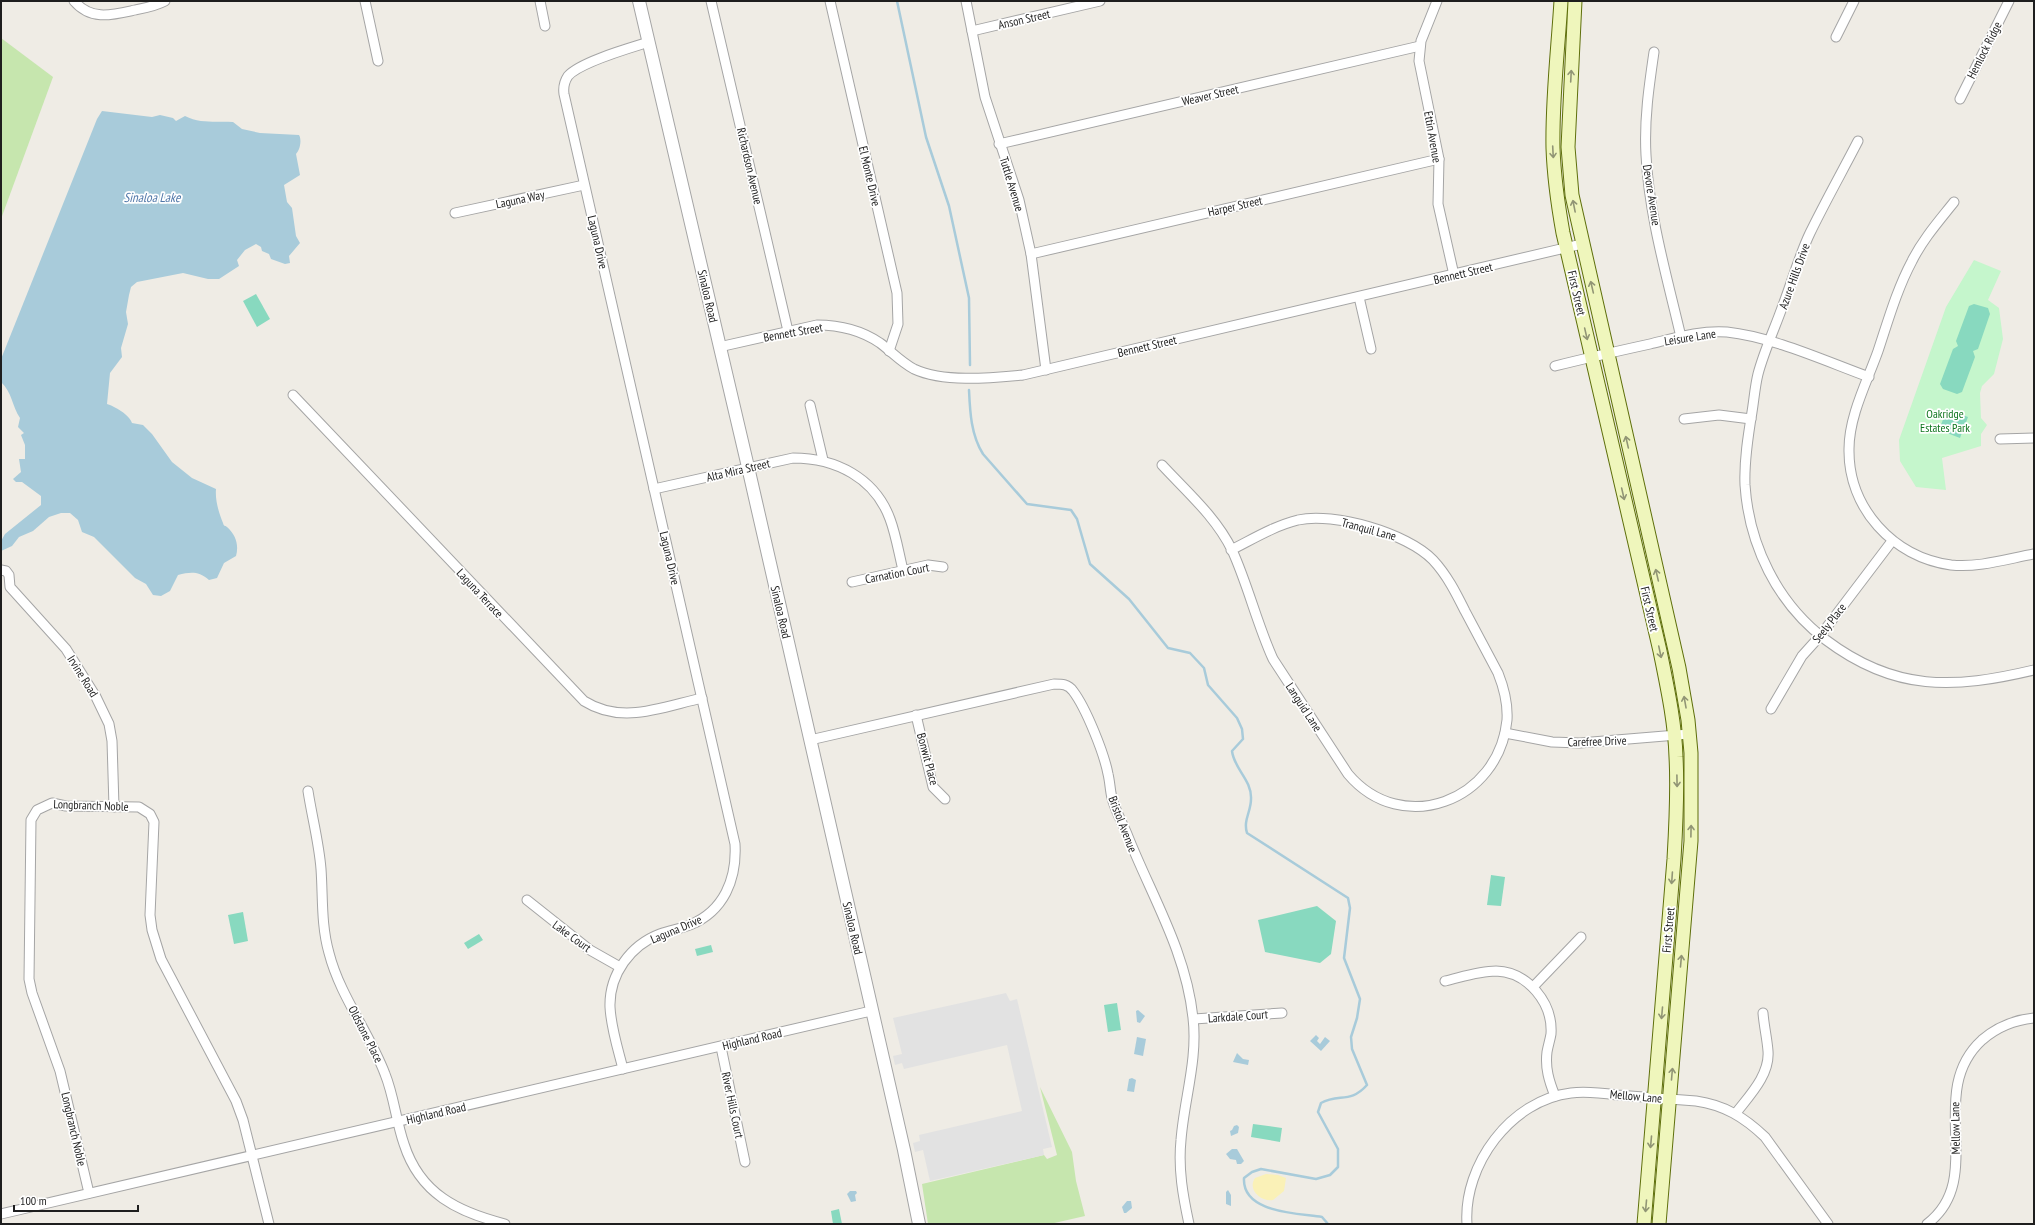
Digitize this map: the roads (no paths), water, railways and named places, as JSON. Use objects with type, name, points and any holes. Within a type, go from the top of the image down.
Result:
[{"type":"main road","name":"First Street","points":[[1561,1],[1553,113],[1553,148],[1556,195],[1566,248],[1660,651],[1668,690],[1674,736],[1677,805],[1644,1224]]},
{"type":"main road","name":"First Street","points":[[1575,1],[1568,147],[1572,195],[1679,668],[1689,734],[1692,791],[1691,841],[1659,1224]]},
{"type":"street","points":[[74,1],[83,9],[99,16],[123,13],[157,5],[164,1]]},
{"type":"street","points":[[365,1],[378,61]]},
{"type":"street","points":[[540,1],[545,26]]},
{"type":"street","name":"Sinaloa Road","points":[[640,1],[748,467],[919,1224]]},
{"type":"street","name":"Richardson Avenue","points":[[711,1],[788,331]]},
{"type":"street","name":"El Monte Drive","points":[[830,1],[897,293],[898,324],[889,351]]},
{"type":"street","name":"Tuttle Avenue","points":[[966,1],[985,97],[999,144],[1019,200],[1031,254],[1046,370]]},
{"type":"street","name":"Anson Street","points":[[972,31],[1100,1]]},
{"type":"street","name":"Ettin Avenue","points":[[1437,1],[1426,24],[1420,46],[1421,76],[1439,159],[1438,204],[1454,275]]},
{"type":"street","points":[[1836,37],[1854,1]]},
{"type":"street","name":"Hemlock Ridge","points":[[1960,99],[2009,1]]},
{"type":"street","name":"Laguna Drive","points":[[623,1070],[610,1006],[612,987],[620,967],[632,951],[648,940],[661,933],[689,926],[707,915],[723,899],[732,880],[736,863],[735,844],[564,94],[565,82],[573,72],[597,60],[649,42]]},
{"type":"street","name":"Weaver Street","points":[[999,144],[1420,46]]},
{"type":"street","name":"Devore Avenue","points":[[1654,52],[1646,125],[1648,180],[1652,208],[1681,337]]},
{"type":"street","name":"Azure Hills Drive","points":[[1858,141],[1809,235],[1758,375],[1751,419],[1745,483],[1748,512],[1755,540],[1766,568],[1780,591],[1798,614],[1820,636],[1855,659],[1873,668],[1912,680],[1935,683],[1975,682],[2034,670]]},
{"type":"street","name":"Harper Street","points":[[1031,254],[1439,159]]},
{"type":"street","name":"Laguna Way","points":[[455,213],[584,185]]},
{"type":"street","points":[[1954,202],[1933,228],[1912,261],[1900,287],[1850,430],[1848,449],[1850,470],[1855,490],[1864,509],[1875,525],[1892,541],[1914,554],[1930,561],[1951,565],[1984,564],[2034,554]]},
{"type":"street","name":"Bennett Street","points":[[719,347],[816,326],[842,327],[867,335],[915,369],[945,377],[1003,377],[1046,370],[1582,244]]},
{"type":"street","points":[[1359,297],[1371,350]]},
{"type":"street","name":"Leisure Lane","points":[[1555,366],[1681,337],[1703,333],[1726,332],[1748,335],[1770,341],[1868,377]]},
{"type":"street","name":"Laguna Terrace","points":[[293,395],[584,701],[603,711],[626,714],[702,698]]},
{"type":"street","points":[[810,405],[823,460]]},
{"type":"street","points":[[1684,419],[1719,415],[1751,419]]},
{"type":"street","points":[[2000,439],[2034,438]]},
{"type":"street","name":"Alta Mira Street","points":[[654,489],[793,458],[823,460],[853,473],[878,496],[891,520],[903,570]]},
{"type":"street","name":"Languid Lane","points":[[1162,465],[1208,514],[1231,550],[1241,573],[1264,640],[1273,659],[1348,774],[1368,794],[1386,803],[1406,807],[1429,806],[1450,800],[1470,788],[1486,772],[1498,754],[1505,733]]},
{"type":"street","name":"Tranquil Lane","points":[[1231,550],[1282,525],[1299,520],[1315,518],[1334,520],[1384,531],[1416,546],[1433,560],[1447,578],[1498,672],[1506,702],[1505,733]]},
{"type":"street","name":"Seely Place","points":[[1771,709],[1790,674],[1802,656],[1820,636],[1892,541]]},
{"type":"street","name":"Carnation Court","points":[[852,582],[928,565],[943,567]]},
{"type":"street","name":"Irvine Road","points":[[1,570],[6,571],[9,575],[10,587],[66,649],[96,697],[109,724],[112,741],[114,807]]},
{"type":"street","name":"Bristol Avenue","points":[[810,740],[1054,684],[1061,684],[1072,689],[1101,750],[1108,774],[1112,798],[1136,856],[1174,938],[1186,978],[1194,1019],[1193,1055],[1181,1140],[1180,1169],[1189,1224]]},
{"type":"street","name":"Bonwit Place","points":[[916,715],[933,787],[945,799]]},
{"type":"street","name":"Carefree Drive","points":[[1505,733],[1552,742],[1580,743],[1689,734]]},
{"type":"street","name":"Oldstone Place","points":[[308,791],[321,867],[323,920],[329,954],[340,984],[385,1073],[393,1096],[404,1144],[414,1166],[428,1186],[447,1202],[464,1212],[505,1224]]},
{"type":"street","name":"Longbranch Noble","points":[[89,1193],[60,1071],[32,993],[29,979],[28,964],[32,836],[30,826],[34,814],[48,804],[139,807],[150,814],[154,822],[150,915],[155,944],[160,959],[236,1101],[243,1120],[268,1224]]},
{"type":"street","name":"Lake Court","points":[[527,900],[590,950],[620,967]]},
{"type":"street","points":[[1533,988],[1581,937]]},
{"type":"street","points":[[1445,981],[1482,972],[1497,971],[1516,976],[1533,988],[1544,1002],[1550,1018],[1551,1033],[1547,1067],[1549,1082],[1555,1096]]},
{"type":"street","name":"Highland Road","points":[[1,1214],[872,1011]]},
{"type":"street","name":"Larkdale Court","points":[[1194,1019],[1282,1013]]},
{"type":"street","points":[[1736,1113],[1757,1086],[1766,1064],[1768,1052],[1762,1013]]},
{"type":"street","name":"Mellow Lane","points":[[1927,1224],[1944,1206],[1955,1179],[1954,1104],[1955,1090],[1960,1071],[1970,1053],[1987,1035],[2009,1023],[2034,1018]]},
{"type":"street","name":"River Hills Court","points":[[721,1047],[745,1162]]},
{"type":"street","name":"Mellow Lane","points":[[1467,1224],[1471,1186],[1478,1167],[1486,1152],[1509,1124],[1538,1104],[1555,1096],[1586,1092],[1708,1103],[1736,1113],[1752,1124],[1765,1137],[1828,1224]]},
{"type":"water","name":"Sinaloa Lake","points":[[102,111],[152,117],[160,115],[173,118],[176,121],[185,116],[191,119],[209,122],[233,122],[242,129],[260,133],[299,135],[300,140],[299,148],[296,154],[300,175],[284,185],[287,202],[292,208],[296,236],[300,243],[289,256],[290,263],[285,264],[271,259],[269,254],[262,251],[261,247],[256,244],[245,250],[237,260],[239,266],[219,279],[208,279],[183,273],[137,282],[131,287],[126,312],[128,324],[121,348],[122,357],[110,373],[107,404],[125,414],[132,423],[143,425],[152,434],[172,462],[192,478],[216,489],[216,498],[223,524],[233,533],[237,544],[236,556],[224,563],[217,578],[209,580],[194,573],[178,575],[170,591],[161,596],[153,595],[146,584],[135,578],[94,537],[82,532],[78,520],[70,513],[61,513],[49,517],[33,531],[19,537],[12,546],[1,551],[1,541],[5,534],[41,505],[41,496],[22,482],[16,482],[13,479],[21,472],[19,459],[25,459],[25,445],[21,435],[24,433],[18,427],[20,418],[10,395],[1,382],[1,359],[97,119]]},
{"type":"water","points":[[1138,1010],[1145,1016],[1140,1023],[1137,1022],[1136,1011]]},
{"type":"water","points":[[1316,1035],[1319,1038],[1317,1041],[1320,1044],[1325,1037],[1330,1041],[1321,1051],[1310,1041]]},
{"type":"water","points":[[1137,1037],[1146,1039],[1143,1056],[1134,1054]]},
{"type":"water","points":[[1237,1053],[1243,1059],[1249,1060],[1248,1065],[1233,1062]]},
{"type":"water","points":[[1132,1078],[1136,1080],[1134,1092],[1127,1091],[1129,1079]]},
{"type":"water","points":[[1237,1125],[1239,1127],[1238,1133],[1231,1136],[1230,1131]]},
{"type":"water","points":[[1232,1149],[1237,1149],[1244,1161],[1241,1164],[1237,1164],[1236,1160],[1230,1159],[1226,1154]]},
{"type":"water","points":[[1228,1190],[1231,1195],[1231,1206],[1226,1204],[1226,1192]]},
{"type":"water","points":[[850,1191],[856,1191],[856,1201],[851,1202],[847,1194]]},
{"type":"water","points":[[1127,1201],[1131,1201],[1132,1208],[1124,1213],[1122,1207]]},
{"type":"waterway","points":[[897,1],[926,137],[949,206],[969,298],[970,365]]},
{"type":"waterway","points":[[969,390],[974,431],[983,454],[1027,504],[1071,510],[1077,519],[1090,564],[1129,599],[1168,648],[1190,653],[1204,668],[1208,685],[1237,718],[1242,729],[1243,739],[1232,751],[1233,757],[1251,792],[1251,804],[1246,824],[1247,833],[1348,898],[1350,908],[1344,958],[1360,999],[1357,1018],[1351,1037],[1352,1049],[1367,1085],[1361,1091],[1350,1096],[1327,1100],[1321,1103],[1318,1112],[1338,1149],[1338,1167],[1330,1175],[1316,1179],[1261,1169],[1252,1172],[1244,1178],[1246,1190],[1252,1198],[1261,1205],[1286,1212],[1322,1217],[1328,1224]]},
{"type":"park label","name":"Oakridge Estates Park","points":[[1945,420]]}]
